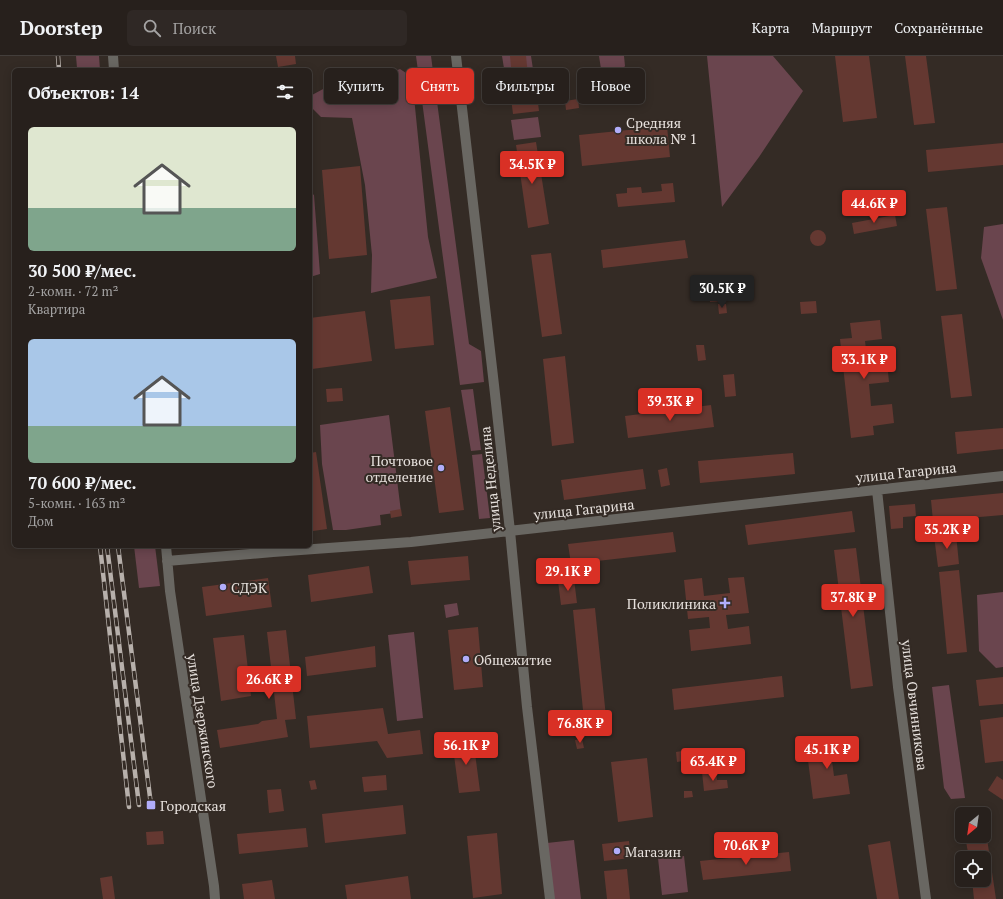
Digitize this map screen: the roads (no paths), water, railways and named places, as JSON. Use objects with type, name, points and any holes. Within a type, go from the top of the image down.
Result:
[{"type":"street","points":[[113,56],[114,68]]},
{"type":"street","name":"улица Неделина","points":[[456,56],[510,531],[527,707],[550,899]]},
{"type":"street","name":"улица Гагарина","points":[[167,562],[273,552],[410,542],[1003,476]]},
{"type":"street","name":"улица Овчинникова","points":[[877,490],[898,687],[926,899]]},
{"type":"street","name":"улица Дзержинского","points":[[166,548],[171,599],[215,899]]},
{"type":"railway","points":[[58,56],[59,68]]},
{"type":"railway","points":[[100,548],[129,807]]},
{"type":"railway","points":[[107,548],[139,805]]},
{"type":"railway","points":[[118,548],[151,805]]},
{"type":"place","name":"Средняя школа № 1","points":[[618,130]]},
{"type":"place","name":"Почтовое отделение","points":[[441,468]]},
{"type":"place","name":"СДЭК","points":[[223,587]]},
{"type":"place","name":"Поликлиника","points":[[725,603]]},
{"type":"place","name":"Общежитие","points":[[466,659]]},
{"type":"place","name":"Городская","points":[[151,805]]},
{"type":"place","name":"Магазин","points":[[617,851]]}]
